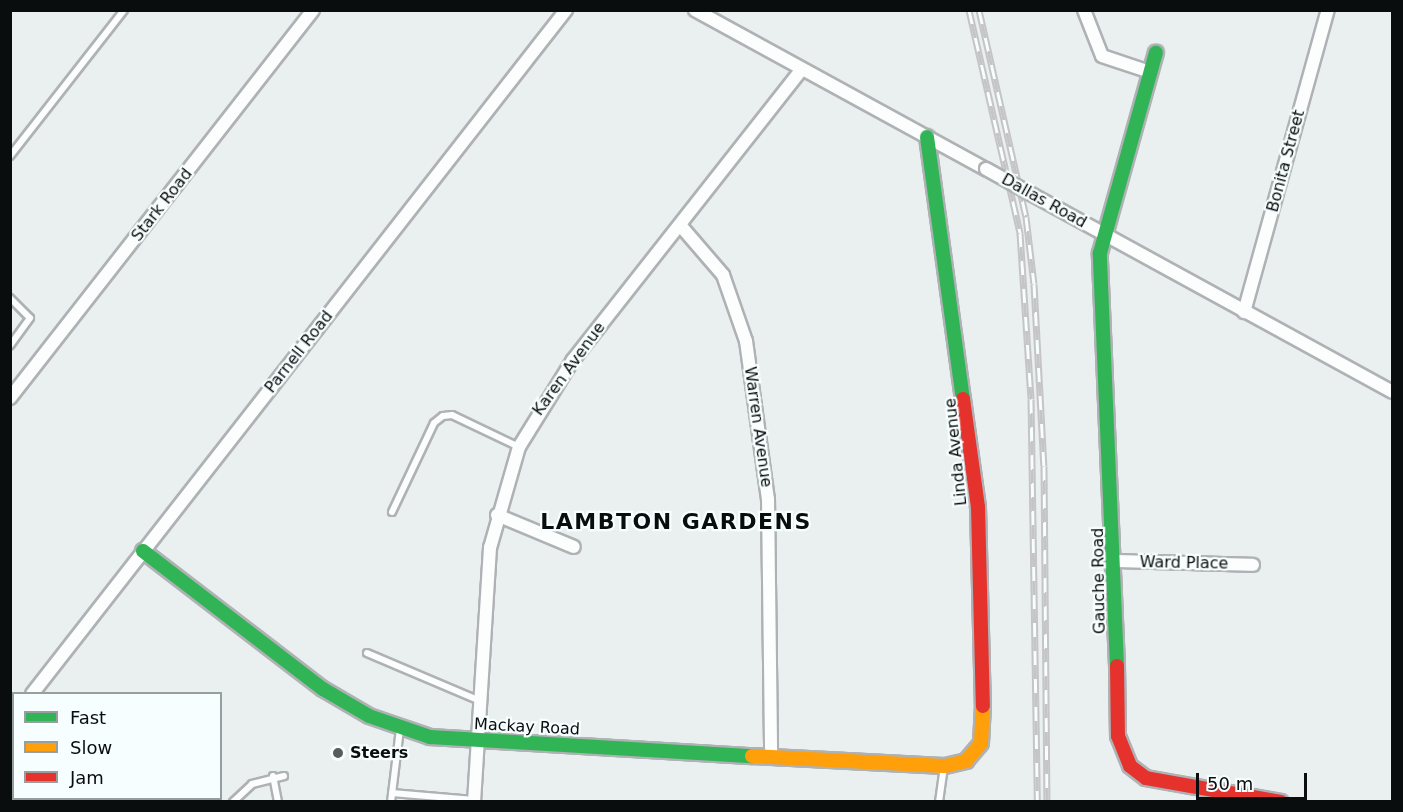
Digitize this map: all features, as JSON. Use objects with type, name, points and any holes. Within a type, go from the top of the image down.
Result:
[{"type":"street","name":"Stark Road","points":[[10,398],[313,10]]},
{"type":"street","name":"Parnell Road","points":[[33,692],[566,10]]},
{"type":"street","name":"Dallas Road","points":[[695,10],[1392,392]]},
{"type":"street","points":[[1084,10],[1102,56],[1150,72]]},
{"type":"street","name":"Bonita Street","points":[[1244,312],[1328,10]]},
{"type":"street","name":"Gauche Road","points":[[1156,53],[1105,236],[1100,270],[1114,561],[1118,736],[1130,766],[1156,782],[1281,801]]},
{"type":"street","name":"Karen Avenue","points":[[474,801],[485,594],[497,515],[519,447],[561,375],[802,69]]},
{"type":"street","name":"Linda Avenue","points":[[927,137],[978,507],[983,727],[981,743],[966,761]]},
{"type":"street","name":"Warren Avenue","points":[[680,225],[723,275],[746,341],[768,499],[771,758]]},
{"type":"street","points":[[497,515],[574,547]]},
{"type":"street","name":"Mackay Road","points":[[143,551],[322,689],[400,729],[478,740],[771,758],[945,766],[966,761]]},
{"type":"street","name":"Ward Place","points":[[1114,561],[1254,565]]},
{"type":"lane","points":[[10,156],[124,10]]},
{"type":"lane","points":[[10,298],[30,318],[10,346]]},
{"type":"lane","points":[[392,512],[434,423],[442,416],[452,416],[519,447]]},
{"type":"lane","points":[[367,653],[481,702]]},
{"type":"lane","points":[[391,801],[400,729]]},
{"type":"lane","points":[[939,801],[945,766]]},
{"type":"lane","points":[[273,776],[279,801]]},
{"type":"lane","points":[[233,801],[252,784],[273,776],[284,776]]},
{"type":"lane","points":[[392,793],[474,801]]},
{"type":"railway","points":[[969,10],[1020,233],[1031,399],[1037,802]]},
{"type":"railway","points":[[979,10],[1026,217],[1034,284],[1044,466],[1047,802]]},
{"type":"traffic: fast","points":[[1117,666],[1100,253],[1156,53]]},
{"type":"traffic: fast","points":[[927,137],[963,399]]},
{"type":"traffic: fast","points":[[143,551],[323,689],[369,716],[430,737],[752,756]]},
{"type":"traffic: slow","points":[[752,756],[945,766],[966,761],[981,743],[983,706]]},
{"type":"traffic: jam","points":[[963,399],[978,507],[983,706]]},
{"type":"traffic: jam","points":[[1117,666],[1118,736],[1130,766],[1146,778],[1281,802]]},
{"type":"place","name":"Steers","points":[[338,753]]},
{"type":"district","name":"LAMBTON GARDENS","points":[[676,522]]}]
